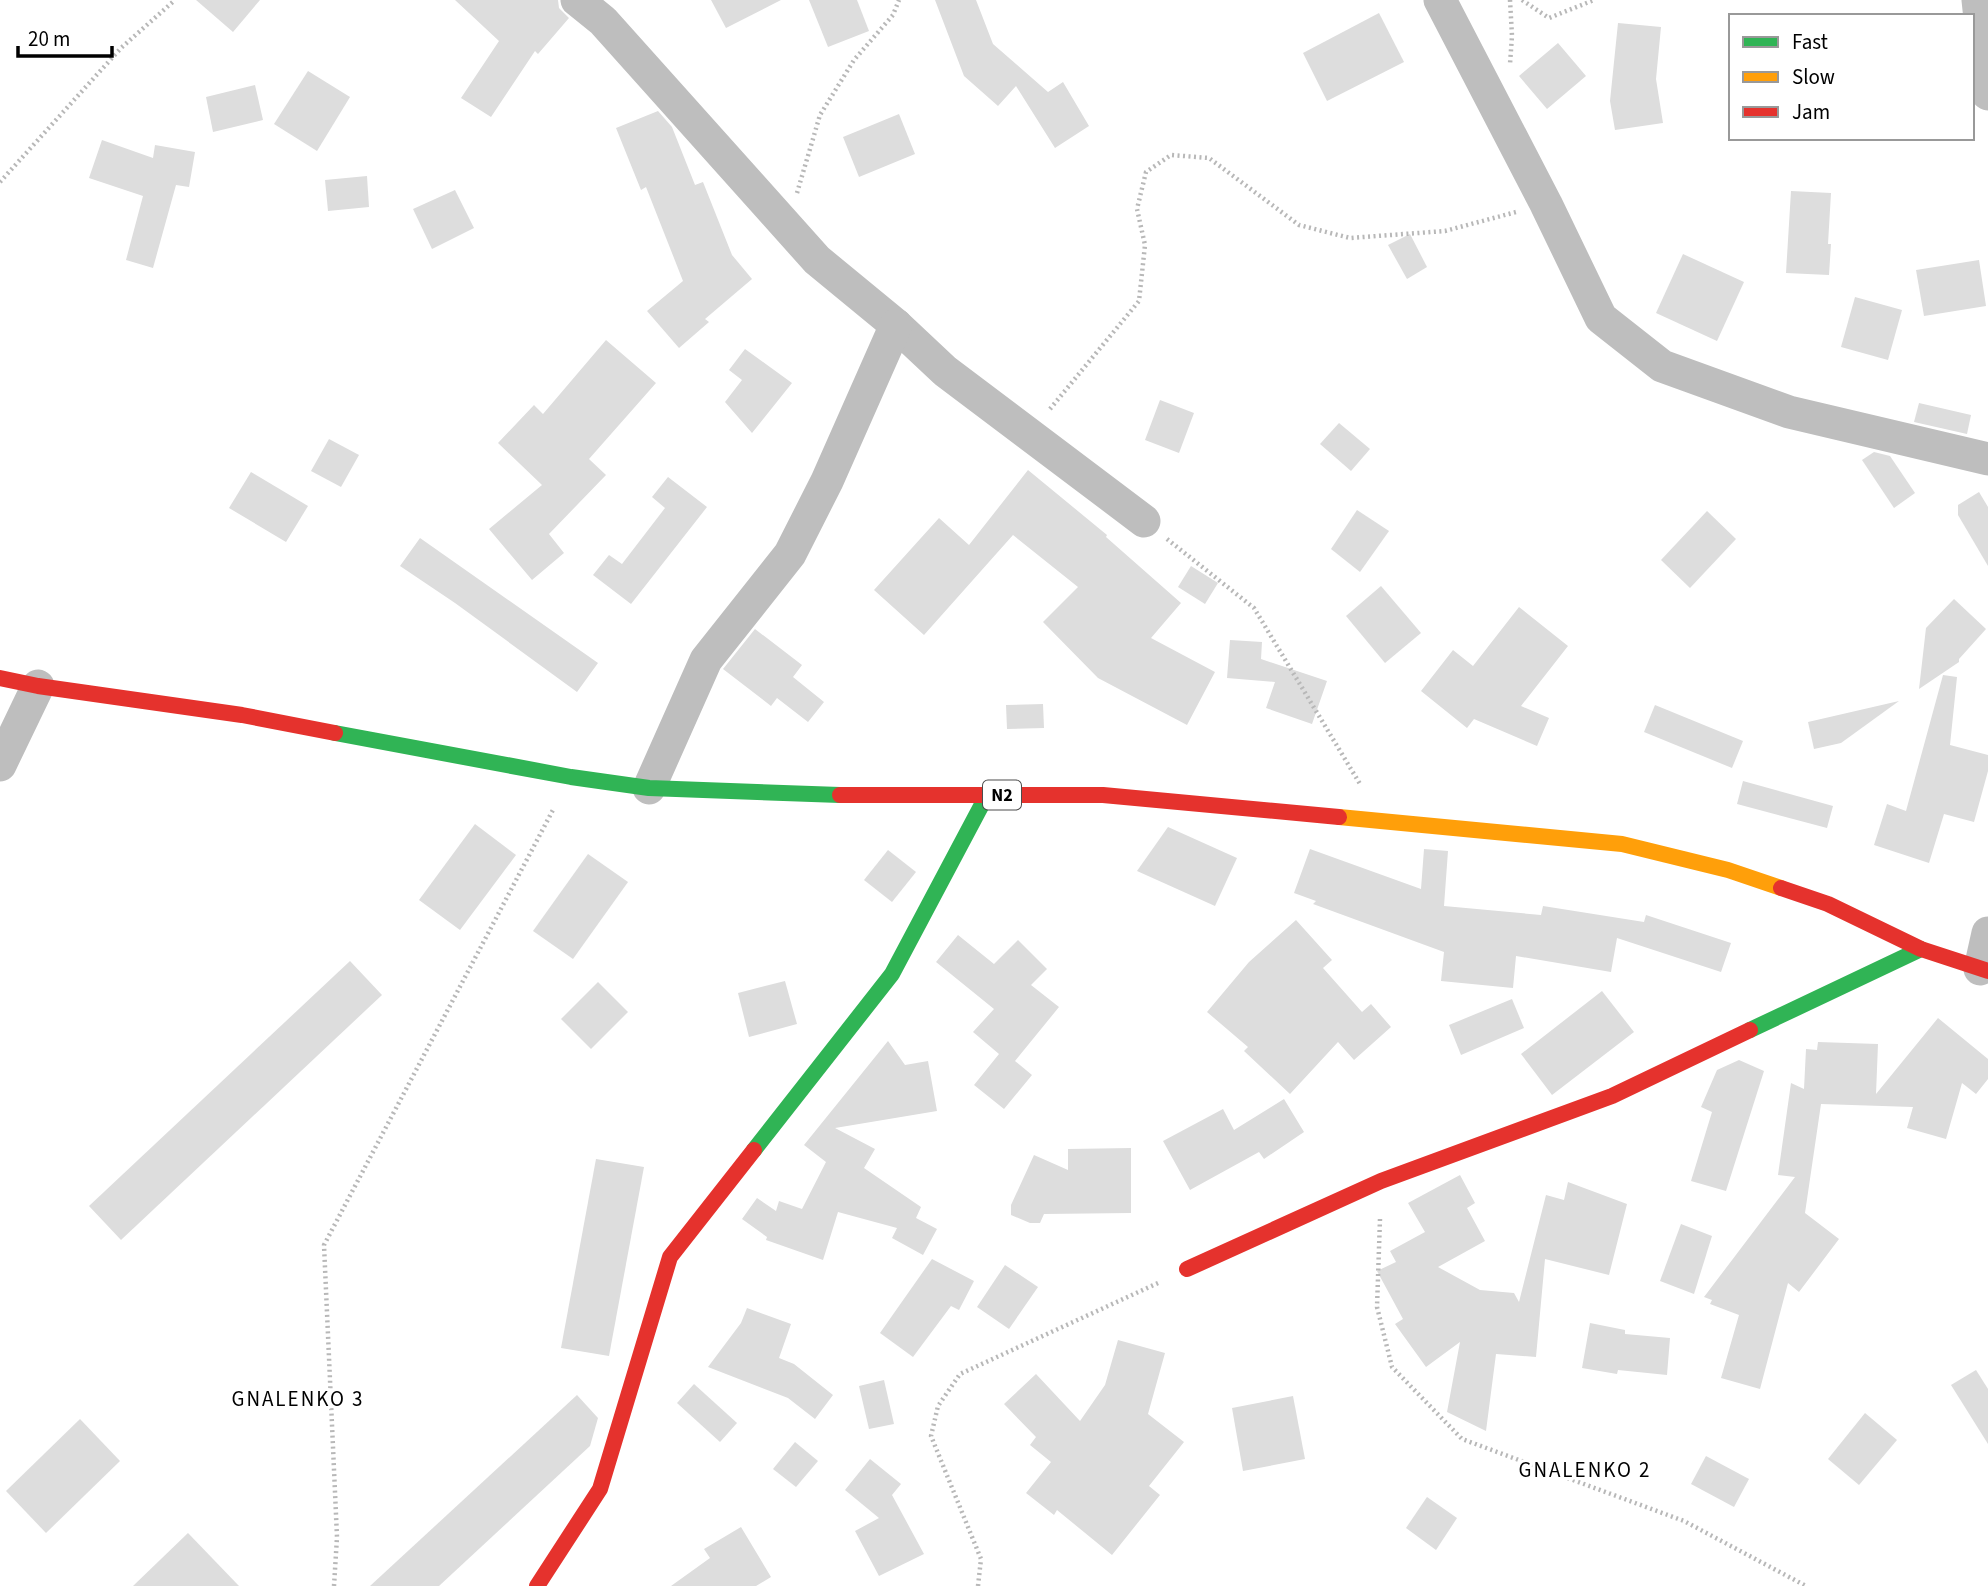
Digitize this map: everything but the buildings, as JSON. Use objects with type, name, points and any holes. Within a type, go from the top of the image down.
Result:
[{"type":"main road","name":"N2","points":[[0,678],[38,686],[242,715],[570,777],[649,788],[874,796],[1103,795],[1382,820],[1635,847],[1728,870],[1828,904],[1921,949],[1984,970]]},
{"type":"main road","points":[[537,1586],[600,1489],[670,1256],[892,974],[987,795]]},
{"type":"main road","points":[[1187,1269],[1381,1181],[1612,1096],[1921,949]]},
{"type":"street","points":[[577,0],[603,21],[817,260],[946,371],[1144,521]]},
{"type":"street","points":[[1440,0],[1546,204],[1601,318],[1662,366],[1790,412],[1988,459]]},
{"type":"street","points":[[1978,0],[1988,94]]},
{"type":"street","points":[[649,788],[706,660],[790,554],[827,481],[896,326]]},
{"type":"street","points":[[0,765],[38,686]]},
{"type":"street","points":[[1984,970],[1988,933]]},
{"type":"path","points":[[0,181],[121,48],[174,0]]},
{"type":"path","points":[[787,227],[820,115],[854,60],[893,15],[899,0]]},
{"type":"path","points":[[1486,89],[1510,69],[1510,0]]},
{"type":"path","points":[[1522,0],[1549,18],[1594,0]]},
{"type":"path","points":[[1029,434],[1139,301],[1145,245],[1137,209],[1146,172],[1171,155],[1209,158],[1299,225],[1350,238],[1445,231],[1546,204]]},
{"type":"path","points":[[1144,521],[1254,608],[1382,820]]},
{"type":"path","points":[[334,1586],[337,1537],[324,1245],[570,777]]},
{"type":"path","points":[[1381,1181],[1377,1307],[1392,1367],[1462,1439],[1684,1521],[1806,1586]]},
{"type":"path","points":[[978,1586],[981,1559],[931,1436],[938,1406],[960,1374],[1187,1269]]},
{"type":"traffic: fast","points":[[335,733],[571,777],[649,788],[840,795]]},
{"type":"traffic: fast","points":[[754,1150],[892,974],[987,795]]},
{"type":"traffic: fast","points":[[1750,1030],[1921,949]]},
{"type":"traffic: slow","points":[[1339,817],[1622,844],[1728,870],[1781,888]]},
{"type":"traffic: jam","points":[[0,678],[38,686],[242,715],[335,733]]},
{"type":"traffic: jam","points":[[840,795],[1103,795],[1339,817]]},
{"type":"traffic: jam","points":[[1781,888],[1828,904],[1921,949],[1988,971]]},
{"type":"traffic: jam","points":[[1187,1269],[1381,1181],[1612,1096],[1750,1030]]},
{"type":"traffic: jam","points":[[537,1586],[600,1489],[670,1257],[754,1150]]},
{"type":"district","name":"GNALENKO 3","points":[[298,1399]]},
{"type":"district","name":"GNALENKO 2","points":[[1585,1470]]}]
